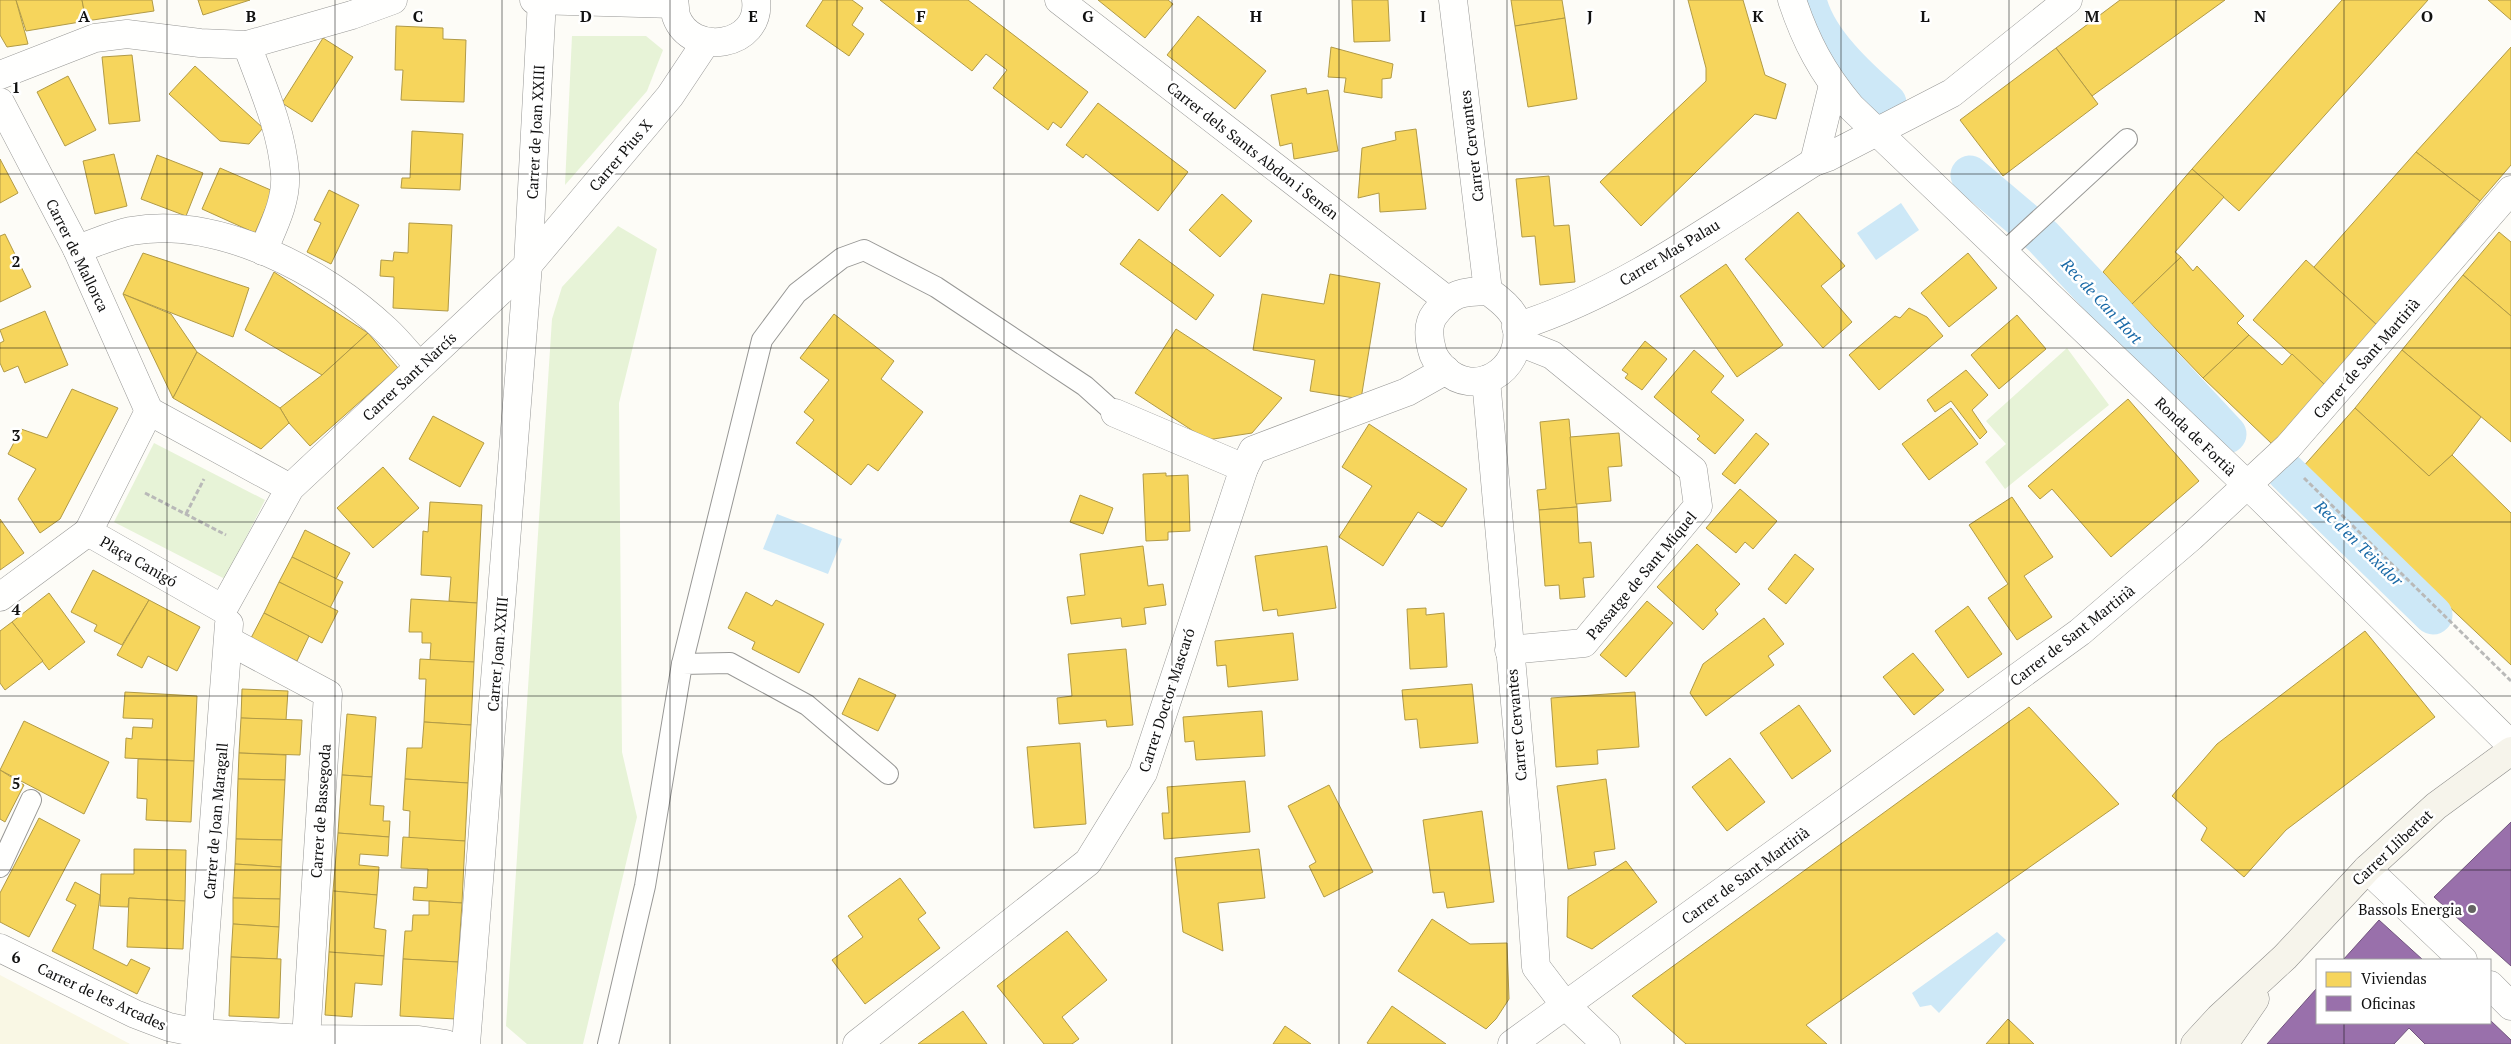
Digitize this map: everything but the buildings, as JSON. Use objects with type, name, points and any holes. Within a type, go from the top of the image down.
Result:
[{"type":"main road","name":"Carrer Llibertat","points":[[2195,1044],[2218,1018],[2285,957],[2367,869],[2436,806],[2511,751]]},
{"type":"main road","name":"Carrer Llibertat","points":[[2224,1044],[2285,957]]},
{"type":"street","points":[[0,75],[94,38],[127,34],[200,43],[247,45],[352,15],[393,0]]},
{"type":"street","points":[[539,0],[674,2],[676,16],[684,30],[697,40],[713,44],[729,42],[743,34],[753,20],[756,0]]},
{"type":"street","name":"Carrer de Joan XXIII","points":[[528,265],[539,0]]},
{"type":"street","name":"Carrer dels Sants Abdon i Senén","points":[[1058,0],[1447,300]]},
{"type":"street","name":"Carrer Cervantes","points":[[1453,0],[1488,291]]},
{"type":"street","name":"Ronda de Fortià","points":[[1792,0],[1809,46],[1833,84],[1875,132],[2247,485],[2511,745]]},
{"type":"street","name":"Carrer Mas Palau","points":[[1517,335],[1647,268],[1814,162],[1828,158],[1952,93],[2068,0]]},
{"type":"street","name":"Carrer Pius X","points":[[528,265],[670,96],[706,42]]},
{"type":"street","points":[[247,45],[275,124],[285,175],[280,212],[263,251]]},
{"type":"street","points":[[1814,162],[1833,84]]},
{"type":"street","name":"Carrer de Mallorca","points":[[0,102],[77,249],[149,411]]},
{"type":"street","name":"Carrer de Sant Martirià","points":[[1512,1044],[2080,632],[2128,593],[2280,454],[2449,264],[2511,190]]},
{"type":"street","points":[[77,249],[132,231],[171,230],[218,235],[263,251],[303,270],[336,290],[386,329],[419,366]]},
{"type":"street","name":"Carrer Sant Narcís","points":[[290,488],[528,265]]},
{"type":"street","name":"Carrer Joan XXIII","points":[[466,1044],[528,265]]},
{"type":"street","points":[[1488,291],[1502,301],[1516,318],[1517,335],[1513,358],[1501,372],[1486,380],[1468,381],[1450,375],[1434,359],[1428,337],[1433,317],[1447,300],[1463,292],[1488,291]]},
{"type":"street","name":"Passatge de Sant Miquel","points":[[1509,650],[1584,643],[1698,506],[1693,470],[1552,355],[1517,335]]},
{"type":"street","name":"Carrer Doctor Mascaró","points":[[857,1044],[1088,862],[1143,773],[1244,468],[1253,450],[1406,392],[1446,370]]},
{"type":"street","name":"Carrer Cervantes","points":[[1486,380],[1527,836],[1536,967],[1566,1005],[1606,1044]]},
{"type":"street","points":[[149,411],[290,488],[223,609]]},
{"type":"street","name":"Plaça Canigó","points":[[149,411],[88,532],[223,609]]},
{"type":"street","points":[[1115,413],[1244,468]]},
{"type":"street","points":[[0,598],[88,532]]},
{"type":"street","name":"Carrer de Joan Maragall","points":[[198,1034],[230,627],[223,609]]},
{"type":"street","name":"Carrer de Bassegoda","points":[[229,641],[328,694],[306,1039]]},
{"type":"street","points":[[2367,869],[2462,959]]},
{"type":"street","name":"Carrer de les Arcades","points":[[0,948],[135,1014],[169,1027],[198,1034],[306,1039],[419,1040],[446,1044]]},
{"type":"street","points":[[2491,987],[2511,1006]]},
{"type":"lane","points":[[2003,253],[2127,139]]},
{"type":"lane","points":[[608,1044],[645,886],[682,664],[762,340],[798,293],[842,258],[864,250],[936,287],[1085,386],[1115,413]]},
{"type":"lane","points":[[682,664],[730,663],[807,704],[888,774]]},
{"type":"lane","points":[[0,867],[31,800]]},
{"type":"path","points":[[186,514],[219,450]]},
{"type":"path","points":[[2280,454],[2511,680]]},
{"type":"path","points":[[115,478],[256,550]]},
{"type":"shaded area","points":[[0,975],[130,1044],[0,1044]]},
{"type":"green space","points":[[572,36],[646,36],[663,50],[647,91],[565,185]]},
{"type":"green space","points":[[618,226],[657,249],[619,403],[622,752],[637,817],[583,1044],[527,1044],[506,1026],[552,319],[562,287]]},
{"type":"green space","points":[[2067,348],[2109,405],[2005,489],[1985,462],[2006,444],[1986,421]]},
{"type":"green space","points":[[154,443],[265,500],[225,579],[114,522]]},
{"type":"water","points":[[1901,203],[1919,230],[1876,260],[1857,233]]},
{"type":"water","points":[[777,514],[842,539],[828,574],[763,549]]},
{"type":"water","points":[[1997,932],[2006,940],[1939,1013],[1931,1005],[1920,1007],[1912,993]]},
{"type":"waterway","name":"Rec de Can Hort","points":[[1807,0],[1812,15],[1829,44],[1851,70],[1887,103]]},
{"type":"waterway","name":"Rec de Can Hort","points":[[1970,175],[2043,237],[2227,434]]},
{"type":"waterway","name":"Rec d'en Teixidor","points":[[2286,472],[2433,615]]},
{"type":"place","name":"Bassols Energia","points":[[2472,909]]}]
